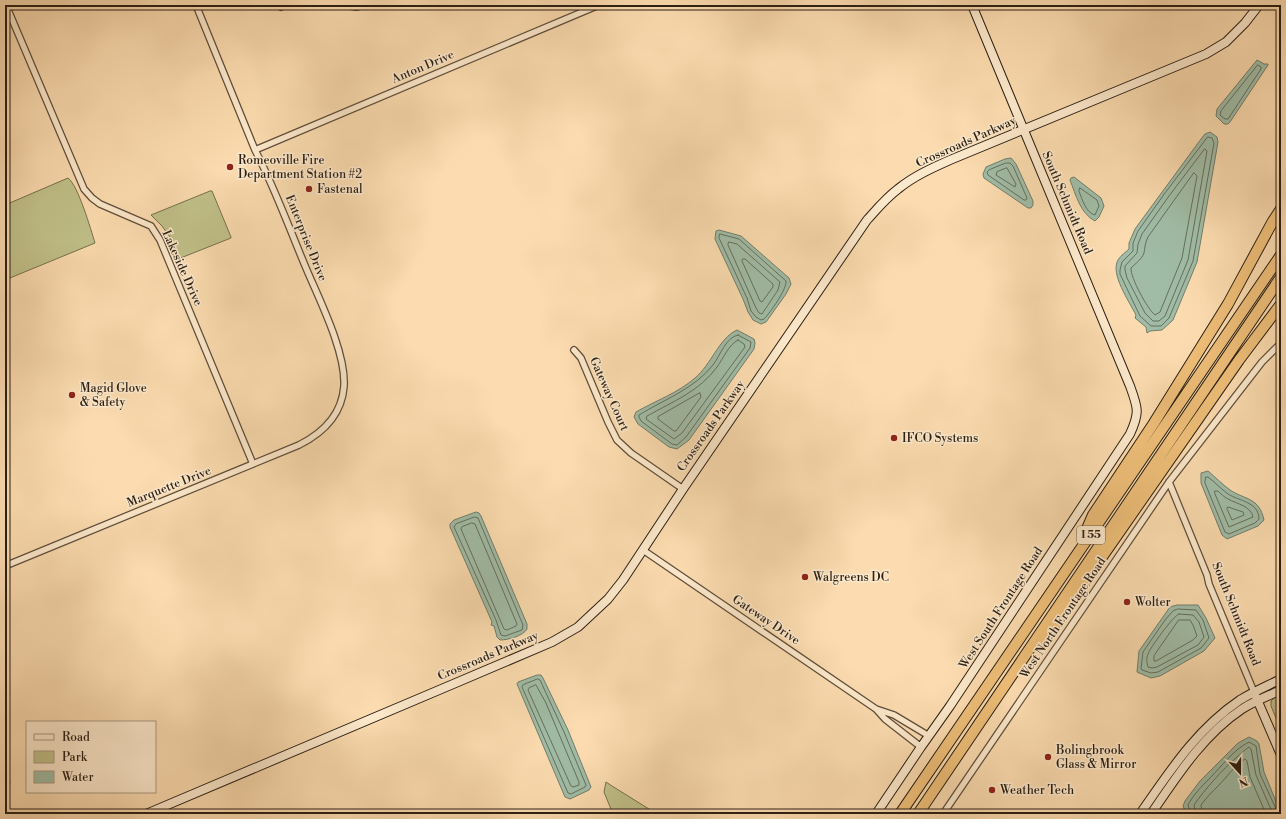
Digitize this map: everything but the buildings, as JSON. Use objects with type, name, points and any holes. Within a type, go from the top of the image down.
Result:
[{"type":"highway","points":[[1074,560],[1093,515],[1154,423],[1228,304],[1281,209]]},
{"type":"highway","name":"I 55","points":[[900,814],[1281,255]]},
{"type":"highway","name":"I 55","points":[[918,814],[1281,277]]},
{"type":"highway","points":[[1025,655],[1048,636],[1239,360],[1281,304]]},
{"type":"street","name":"Lakeside Drive","points":[[6,5],[84,189],[100,204],[151,226],[160,240],[253,464]]},
{"type":"street","name":"Enterprise Drive","points":[[196,5],[325,313],[342,364],[344,385],[341,400],[334,417]]},
{"type":"street","points":[[343,5],[357,7],[364,5]]},
{"type":"street","name":"Anton Drive","points":[[256,150],[600,5]]},
{"type":"street","name":"South Schmidt Road","points":[[972,5],[1130,386],[1138,410]]},
{"type":"street","name":"Crossroads Parkway","points":[[146,814],[438,691],[561,637],[578,627],[608,599],[623,580],[683,489],[867,220],[882,203],[898,189],[927,170],[1206,54],[1226,42],[1246,23],[1259,5]]},
{"type":"street","name":"West North Frontage Road","points":[[943,814],[1169,482],[1262,362],[1281,343]]},
{"type":"street","name":"Gateway Court","points":[[574,350],[581,358],[617,440],[631,453],[683,489]]},
{"type":"street","name":"West South Frontage Road","points":[[876,814],[950,706],[1130,434],[1136,420],[1138,410]]},
{"type":"street","name":"Marquette Drive","points":[[5,566],[310,440],[320,433],[334,417]]},
{"type":"street","name":"South Schmidt Road","points":[[1169,482],[1207,575],[1209,584],[1281,755]]},
{"type":"street","name":"Gateway Drive","points":[[643,550],[876,709],[885,719],[921,747]]},
{"type":"street","points":[[1140,814],[1176,762],[1213,721],[1254,692],[1281,680]]},
{"type":"street","points":[[1151,814],[1177,777],[1206,741],[1233,716],[1258,700],[1281,690]]},
{"type":"street","name":"Gateway Drive","points":[[876,709],[894,715],[929,736]]},
{"type":"green space","points":[[68,178],[72,182],[80,198],[95,243],[5,280],[5,205]]},
{"type":"green space","points":[[212,191],[231,238],[178,259],[170,237],[151,215]]},
{"type":"green space","points":[[1281,694],[1281,730],[1271,706],[1271,701]]},
{"type":"green space","points":[[606,782],[657,814],[613,814],[604,792]]},
{"type":"water","points":[[1257,60],[1268,65],[1230,122],[1228,124],[1224,124],[1216,116],[1217,109]]},
{"type":"water","points":[[1210,132],[1217,137],[1218,142],[1197,262],[1173,320],[1162,330],[1150,331],[1147,333],[1146,327],[1135,318],[1136,315],[1121,288],[1116,273],[1116,266],[1118,260],[1129,249],[1129,243],[1135,229],[1201,139],[1205,134]]},
{"type":"water","points":[[1011,158],[1016,164],[1033,201],[1031,208],[1028,208],[984,178],[983,174],[986,167]]},
{"type":"water","points":[[1074,177],[1101,198],[1104,206],[1099,217],[1095,221],[1090,218],[1079,203],[1070,180]]},
{"type":"water","points":[[719,230],[741,236],[789,278],[791,284],[786,294],[766,322],[761,324],[753,320],[748,312],[715,239],[716,231]]},
{"type":"water","points":[[737,330],[754,339],[754,349],[689,440],[677,449],[669,447],[638,424],[634,417],[636,412],[674,392],[695,378],[701,373],[725,339]]},
{"type":"water","points":[[1208,471],[1230,490],[1255,503],[1259,507],[1264,520],[1258,526],[1227,539],[1222,535],[1201,483],[1201,473]]},
{"type":"water","points":[[476,512],[481,516],[527,624],[527,629],[519,636],[500,640],[497,637],[494,626],[491,625],[492,622],[450,527],[450,524],[454,520]]},
{"type":"water","points":[[1177,605],[1198,605],[1215,638],[1204,651],[1160,676],[1151,678],[1137,672],[1139,651],[1170,607]]},
{"type":"water","points":[[541,675],[543,678],[568,730],[591,787],[589,790],[570,799],[565,797],[517,684],[518,682]]},
{"type":"water","points":[[1249,737],[1257,741],[1259,744],[1264,772],[1281,814],[1190,814],[1185,811],[1183,806],[1185,801],[1200,781],[1238,743]]},
{"type":"water","points":[[5,769],[10,783],[5,789]]},
{"type":"place","name":"Romeoville Fire Department Station #2","points":[[230,167]]},
{"type":"place","name":"Fastenal","points":[[309,189]]},
{"type":"place","name":"Magid Glove & Safety","points":[[72,395]]},
{"type":"place","name":"IFCO Systems","points":[[894,438]]},
{"type":"place","name":"Walgreens DC","points":[[805,577]]},
{"type":"place","name":"Wolter","points":[[1127,602]]},
{"type":"place","name":"Bolingbrook Glass & Mirror","points":[[1048,757]]},
{"type":"place","name":"Weather Tech","points":[[992,790]]}]
